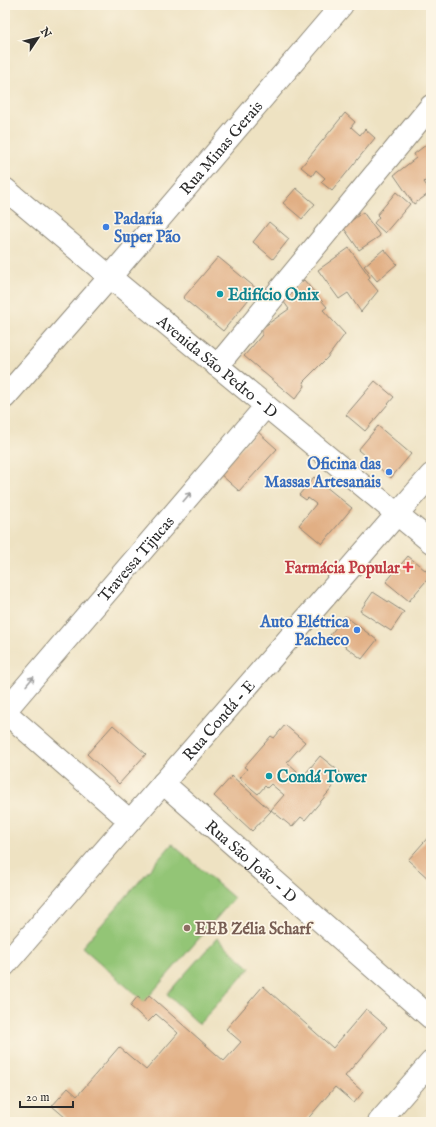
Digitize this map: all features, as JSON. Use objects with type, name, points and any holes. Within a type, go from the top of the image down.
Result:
[{"type":"street","name":"Rua Minas Gerais","points":[[5,397],[110,277],[342,5]]},
{"type":"street","points":[[217,366],[431,106]]},
{"type":"street","name":"Avenida São Pedro - D","points":[[5,189],[431,542]]},
{"type":"street","name":"Travessa Tijucas","points":[[5,712],[266,406]]},
{"type":"street","name":"Rua Condá - E","points":[[5,965],[431,475]]},
{"type":"street","points":[[5,712],[130,821]]},
{"type":"street","name":"Rua São João - D","points":[[163,783],[431,1018]]},
{"type":"street","points":[[379,1122],[431,1062]]},
{"type":"green space","points":[[172,844],[234,898],[144,1002],[82,947]]},
{"type":"green space","points":[[217,938],[250,968],[199,1024],[167,994]]},
{"type":"building","points":[[345,113],[355,122],[351,127],[360,135],[365,129],[375,138],[332,191],[321,182],[325,178],[316,170],[312,176],[301,167]]},
{"type":"building","points":[[431,141],[431,180],[429,177],[424,182],[431,192],[414,204],[394,175],[416,158],[414,154]]},
{"type":"building","points":[[296,188],[315,204],[302,219],[283,203]]},
{"type":"building","points":[[396,192],[410,204],[385,233],[374,223],[379,217],[377,215]]},
{"type":"building","points":[[363,212],[380,236],[359,250],[343,227]]},
{"type":"building","points":[[269,222],[289,239],[273,259],[253,242]]},
{"type":"building","points":[[349,248],[370,277],[368,279],[378,291],[361,312],[348,293],[339,299],[318,270]]},
{"type":"building","points":[[384,249],[397,264],[377,281],[364,266]]},
{"type":"building","name":"Edifício Onix","points":[[218,257],[257,289],[223,331],[183,298]]},
{"type":"building","points":[[304,280],[327,307],[323,310],[345,334],[327,358],[303,382],[305,386],[295,399],[244,356],[262,335],[262,328],[289,309],[281,298]]},
{"type":"building","points":[[375,381],[394,397],[365,431],[346,415]]},
{"type":"building","points":[[378,426],[411,454],[391,478],[358,450]]},
{"type":"building","points":[[257,431],[277,449],[239,491],[219,473]]},
{"type":"building","points":[[314,477],[352,508],[322,544],[299,525],[316,504],[308,498],[306,500],[299,495]]},
{"type":"building","points":[[408,556],[431,575],[409,601],[386,582]]},
{"type":"building","points":[[373,592],[404,612],[391,631],[360,611]]},
{"type":"building","points":[[345,616],[377,640],[362,659],[330,635]]},
{"type":"building","points":[[113,725],[146,754],[119,784],[87,754]]},
{"type":"building","name":"Condá Tower","points":[[285,725],[305,742],[287,762],[297,771],[295,774],[301,779],[320,756],[340,772],[330,784],[333,787],[305,820],[301,817],[292,827],[271,810],[284,795],[271,784],[267,788],[265,786],[258,794],[239,778],[247,769],[244,767],[271,736],[274,738]]},
{"type":"building","points":[[232,776],[271,811],[252,831],[214,796]]},
{"type":"building","points":[[431,834],[431,881],[408,860]]},
{"type":"building","points":[[263,986],[333,1048],[366,1009],[387,1027],[345,1076],[363,1092],[354,1103],[335,1087],[305,1122],[63,1122],[66,1118],[52,1106],[68,1088],[77,1096],[119,1047],[146,1070],[178,1033],[156,1014],[148,1022],[130,1006],[138,996],[144,1002],[149,995],[224,1061],[241,1042],[226,1029]]},
{"type":"place","name":"Padaria Super Pão","points":[[106,227]]},
{"type":"place","name":"Edifício Onix","points":[[220,294]]},
{"type":"place","name":"Oficina das Massas Artesanais","points":[[389,472]]},
{"type":"place","name":"Farmácia Popular","points":[[408,567]]},
{"type":"place","name":"Auto Elétrica Pacheco","points":[[357,630]]},
{"type":"place","name":"Condá Tower","points":[[269,776]]},
{"type":"place","name":"EEB Zélia Scharf","points":[[187,928]]}]
